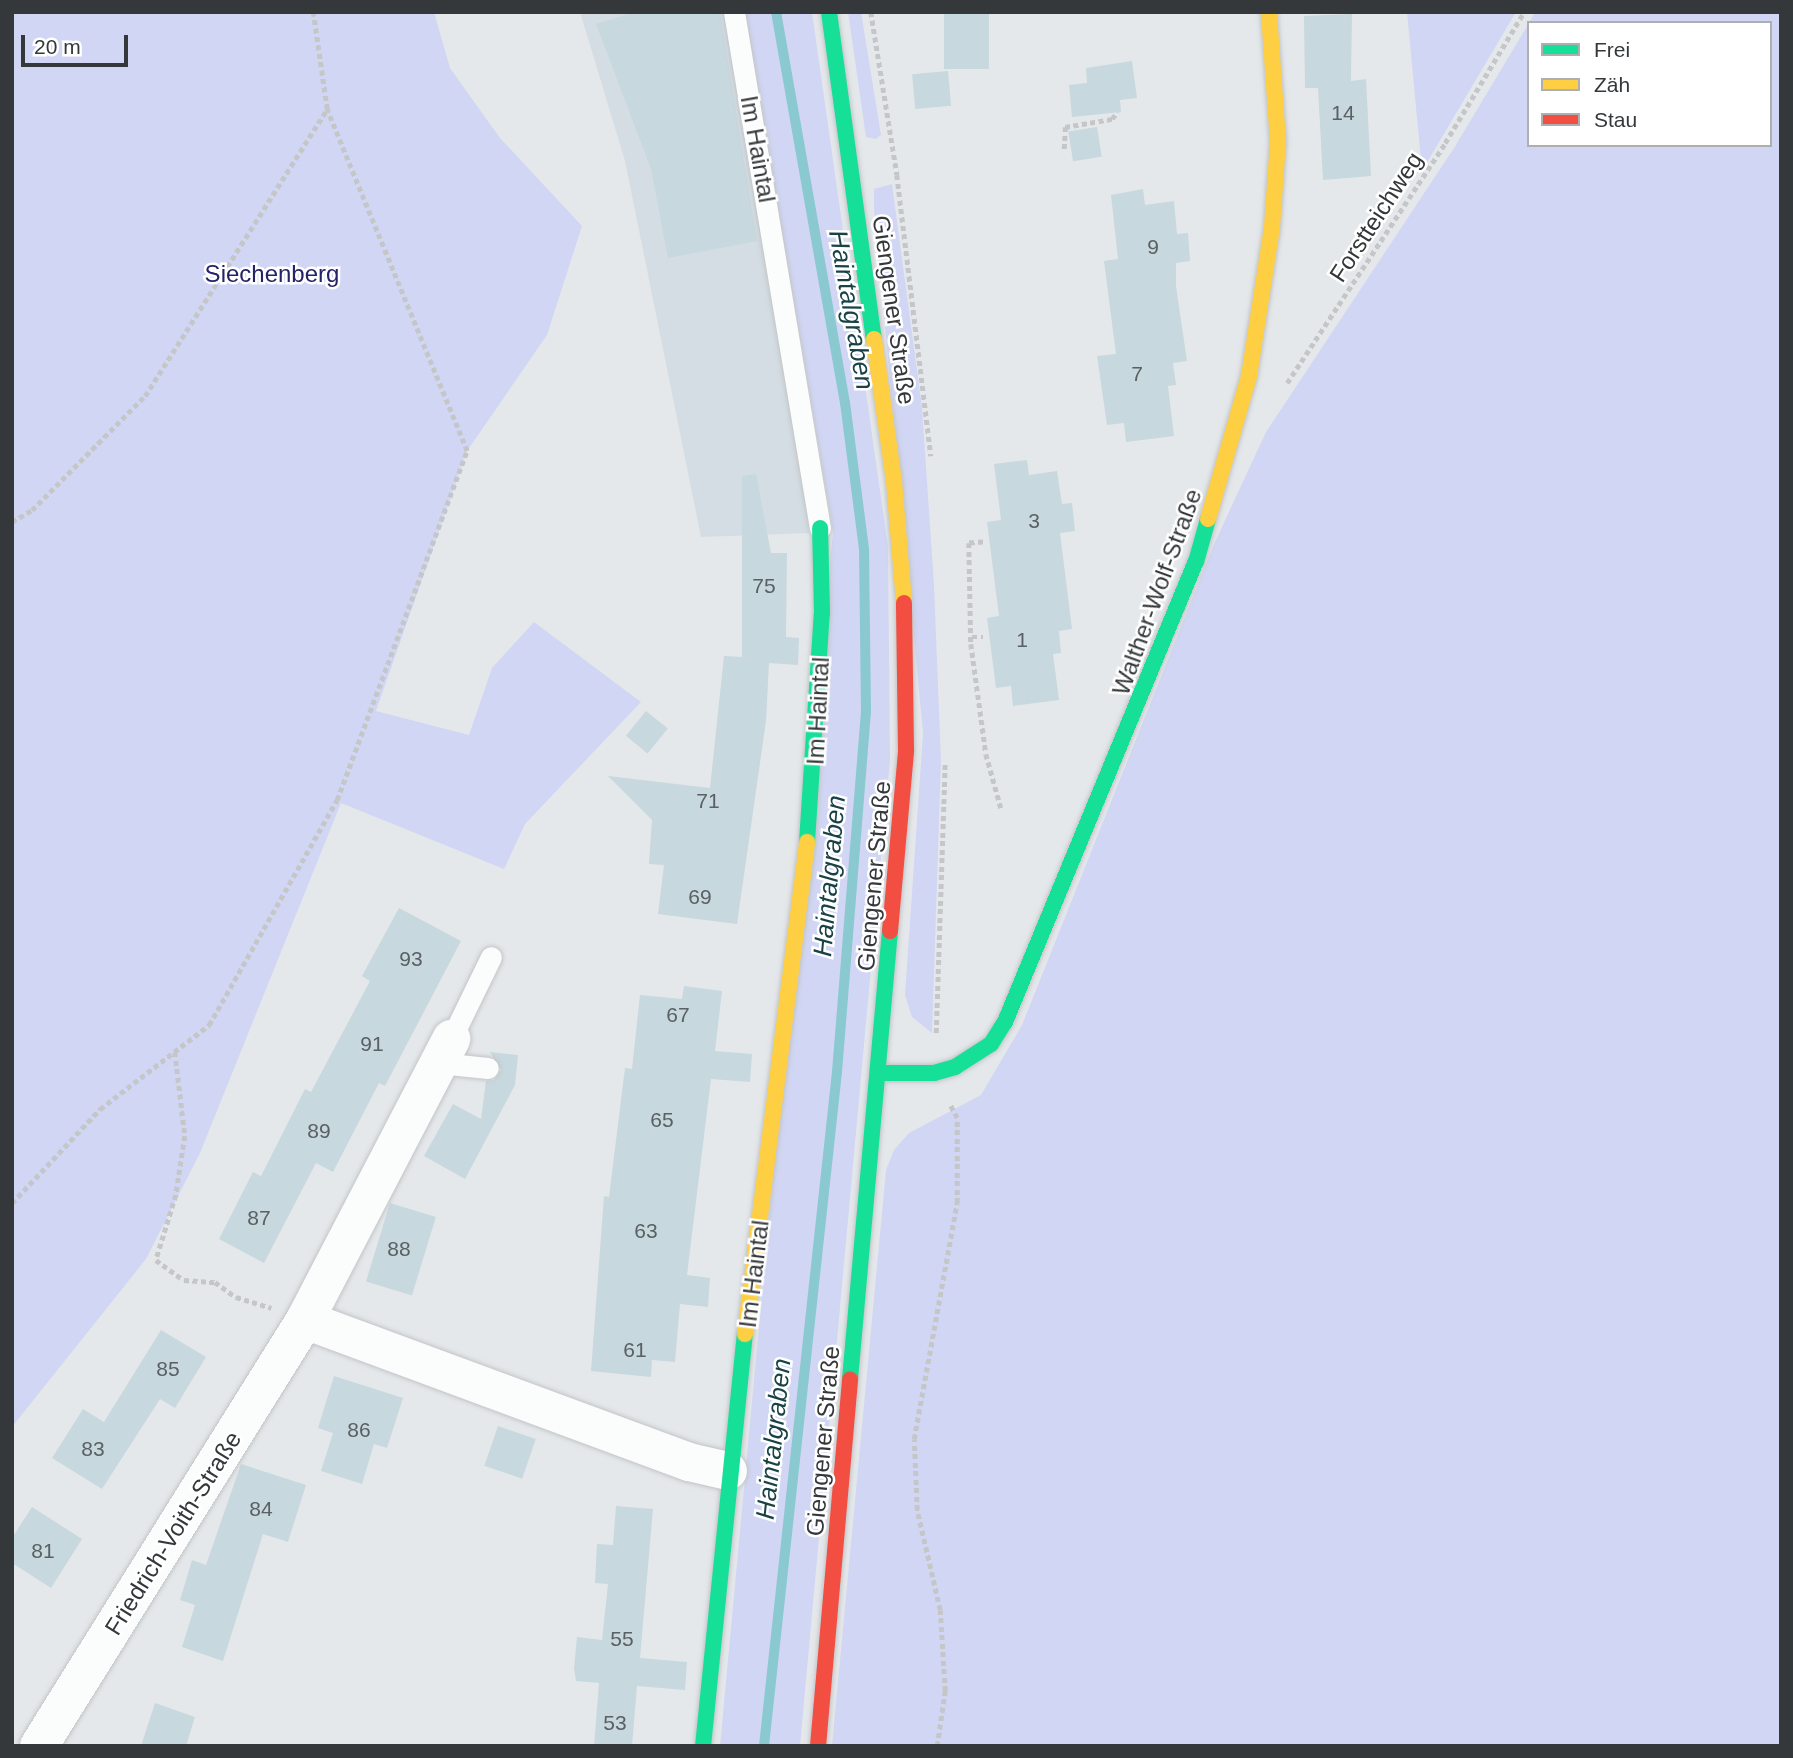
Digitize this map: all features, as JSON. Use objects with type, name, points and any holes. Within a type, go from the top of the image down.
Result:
[{"type":"street","name":"Giengener Straße","points":[[818,1746],[904,799],[906,626],[894,481],[829,12]]},
{"type":"street","name":"Walther-Wolf-Straße","points":[[880,1073],[934,1073],[973,1059],[1005,1022],[1148,686],[1196,562],[1238,422],[1277,183],[1276,94],[1269,12]]},
{"type":"street","name":"Im Haintal","points":[[703,1746],[728,1471],[814,782],[822,613],[820,528]]},
{"type":"street","name":"Friedrich-Voith-Straße","points":[[39,1746],[305,1320],[445,1051]]},
{"type":"street","points":[[305,1320],[690,1462],[728,1471]]},
{"type":"lane","name":"Im Haintal","points":[[734,12],[820,528]]},
{"type":"lane","points":[[488,1068],[445,1051],[491,957]]},
{"type":"path","points":[[12,1203],[100,1109],[209,1025],[337,800],[467,451],[327,109],[313,12]]},
{"type":"path","name":"Forstteichweg","points":[[1238,422],[1256,417],[1280,394],[1445,144],[1524,12]]},
{"type":"path","points":[[12,522],[32,510],[145,396],[327,109]]},
{"type":"path","points":[[1064,149],[1065,127],[1112,119],[1117,112]]},
{"type":"path","points":[[983,542],[969,544],[972,637],[986,754],[1001,808]]},
{"type":"path","points":[[972,637],[983,637]]},
{"type":"path","points":[[174,1051],[186,1136],[176,1195],[156,1260],[184,1280],[215,1282],[236,1297],[305,1320]]},
{"type":"path","points":[[934,1073],[957,1118],[957,1203],[914,1439],[918,1510],[940,1610],[945,1690],[937,1746]]},
{"type":"shaded area","points":[[580,12],[725,12],[803,468],[809,533],[701,537],[625,161]]},
{"type":"green space","name":"Siechenberg","points":[[12,12],[434,12],[450,68],[500,138],[582,226],[547,335],[467,451],[376,711],[469,735],[492,668],[534,622],[641,702],[525,824],[504,869],[341,803],[200,1153],[146,1259],[12,1427]]},
{"type":"green space","points":[[744,12],[812,12],[888,547],[890,760],[800,1746],[720,1746],[833,532]]},
{"type":"green space","points":[[848,12],[861,12],[881,135],[876,139],[866,137]]},
{"type":"green space","points":[[1407,12],[1516,12],[1422,171]]},
{"type":"green space","points":[[1535,12],[1781,12],[1781,1746],[832,1746],[886,1170],[894,1150],[909,1133],[981,1095],[1022,1025],[1214,544],[1266,432],[1454,148],[1527,25],[1527,147],[1772,147],[1772,21],[1530,21]]},
{"type":"green space","points":[[892,184],[922,408],[934,585],[941,761],[932,1033],[912,1017],[905,995],[923,733],[874,209],[874,189]]},
{"type":"building","points":[[635,12],[720,12],[757,241],[668,258],[651,169],[596,24]]},
{"type":"building","points":[[944,12],[989,12],[989,69],[944,69]]},
{"type":"building","points":[[1352,14],[1351,81],[1366,79],[1371,176],[1323,180],[1318,88],[1305,88],[1304,16]]},
{"type":"building","points":[[1132,61],[1137,98],[1120,100],[1121,112],[1072,117],[1069,85],[1087,83],[1086,68]]},
{"type":"building","points":[[948,71],[951,106],[915,109],[912,74]]},
{"type":"building","points":[[1097,127],[1102,157],[1073,161],[1068,132]]},
{"type":"building","points":[[1143,189],[1145,205],[1174,201],[1177,234],[1188,233],[1190,261],[1176,263],[1176,286],[1187,361],[1173,363],[1176,385],[1168,386],[1174,436],[1126,442],[1124,423],[1107,425],[1097,356],[1116,354],[1104,261],[1118,259],[1111,195]]},
{"type":"building","points":[[1027,460],[1029,475],[1057,471],[1062,504],[1072,503],[1075,531],[1060,533],[1072,629],[1059,631],[1061,653],[1053,654],[1059,700],[1013,706],[1011,686],[996,688],[987,618],[999,616],[987,522],[1001,520],[994,464]]},
{"type":"building","points":[[756,474],[771,553],[787,553],[786,637],[799,638],[798,665],[769,663],[766,721],[737,924],[658,914],[664,865],[649,864],[652,820],[608,776],[710,788],[724,656],[742,657],[742,476]]},
{"type":"building","points":[[646,711],[668,729],[648,753],[626,736]]},
{"type":"building","points":[[399,908],[461,941],[385,1086],[379,1083],[333,1172],[316,1163],[264,1263],[219,1239],[253,1172],[261,1176],[305,1089],[311,1092],[370,981],[362,976]]},
{"type":"building","points":[[684,986],[722,991],[715,1051],[752,1054],[750,1082],[711,1079],[687,1275],[710,1278],[708,1307],[680,1304],[675,1362],[652,1360],[651,1377],[591,1371],[604,1196],[609,1197],[625,1068],[632,1069],[640,995],[682,999]]},
{"type":"building","points":[[490,1052],[518,1055],[515,1085],[465,1179],[424,1156],[453,1104],[481,1119],[486,1081],[494,1080],[501,1070]]},
{"type":"building","points":[[390,1203],[436,1217],[412,1295],[366,1281]]},
{"type":"building","points":[[161,1330],[206,1357],[175,1408],[160,1399],[102,1489],[52,1458],[83,1409],[104,1422]]},
{"type":"building","points":[[334,1376],[403,1398],[387,1448],[374,1444],[362,1484],[321,1471],[333,1433],[318,1428]]},
{"type":"building","points":[[498,1426],[536,1439],[522,1479],[484,1466]]},
{"type":"building","points":[[241,1464],[306,1485],[288,1542],[263,1534],[223,1661],[182,1647],[195,1605],[180,1600],[192,1560],[206,1565]]},
{"type":"building","points":[[616,1506],[653,1509],[640,1658],[687,1662],[685,1690],[637,1686],[632,1746],[594,1746],[599,1683],[576,1681],[574,1668],[577,1637],[602,1640],[608,1584],[595,1583],[597,1544],[613,1545]]},
{"type":"building","points":[[32,1507],[82,1539],[51,1588],[12,1563],[12,1538]]},
{"type":"building","points":[[155,1703],[195,1717],[186,1746],[141,1746]]},
{"type":"waterway","name":"Haintalgraben","points":[[764,1746],[837,1072],[866,712],[864,549],[845,403],[776,12]]},
{"type":"traffic: fast","points":[[829,12],[874,339]]},
{"type":"traffic: fast","points":[[880,1073],[934,1073],[955,1067],[991,1044],[1005,1022],[1196,562],[1208,519]]},
{"type":"traffic: fast","points":[[807,842],[822,613],[820,528]]},
{"type":"traffic: fast","points":[[850,1379],[890,931]]},
{"type":"traffic: fast","points":[[703,1746],[745,1334]]},
{"type":"traffic: slow","points":[[1208,519],[1249,376],[1272,227],[1278,142],[1269,12]]},
{"type":"traffic: slow","points":[[874,339],[894,481],[904,603]]},
{"type":"traffic: slow","points":[[745,1334],[807,842]]},
{"type":"traffic: jam","points":[[890,931],[906,750],[904,603]]},
{"type":"traffic: jam","points":[[818,1746],[850,1379]]}]
